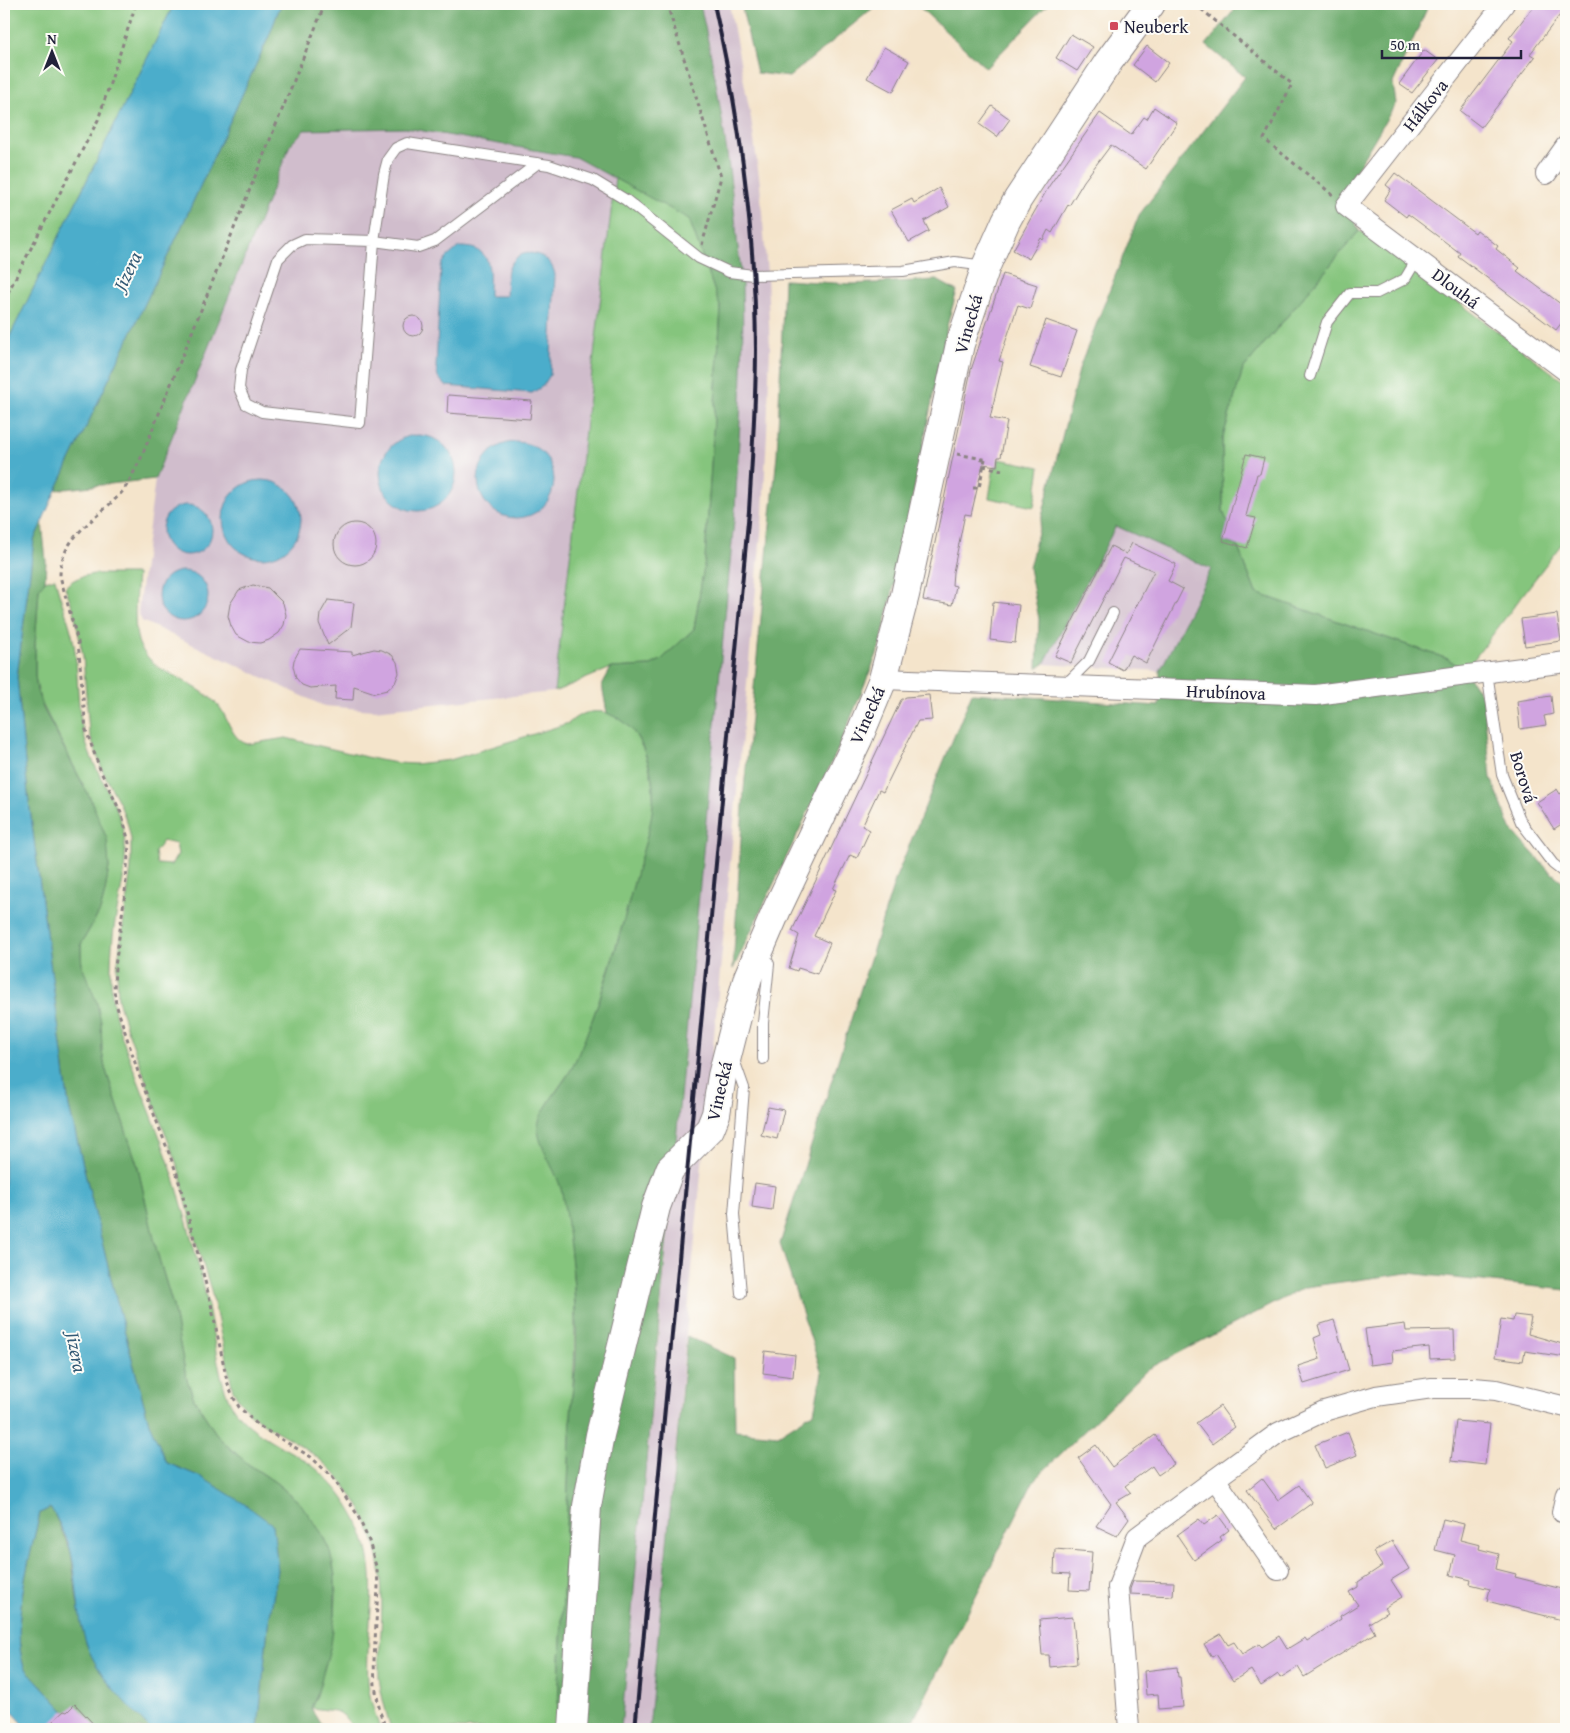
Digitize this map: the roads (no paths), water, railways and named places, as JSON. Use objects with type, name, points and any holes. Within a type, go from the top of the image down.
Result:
[{"type":"street","name":"Vinecká","points":[[572,1729],[587,1506],[600,1435],[656,1208],[670,1170],[710,1129],[716,1114],[722,1076],[748,977],[858,738],[883,679],[905,595],[960,344],[986,266],[1006,221],[1031,177],[1108,61],[1151,4]]},
{"type":"street","name":"Hálkova","points":[[1346,206],[1504,4]]},
{"type":"street","points":[[1546,174],[1566,146]]},
{"type":"street","name":"Dlouhá","points":[[1346,206],[1566,371]]},
{"type":"street","name":"Hrubínova","points":[[883,679],[1316,695],[1566,662]]},
{"type":"street","points":[[1129,1729],[1118,1588],[1137,1537],[1215,1479],[1278,1433],[1324,1412],[1376,1396],[1432,1388],[1474,1388],[1496,1390],[1566,1407]]},
{"type":"street","points":[[1215,1479],[1278,1570]]},
{"type":"lane","points":[[538,164],[435,241],[418,247],[374,241],[305,239],[292,245],[278,258],[241,370],[239,388],[246,404],[262,412],[360,423],[374,241],[384,174],[388,160],[396,148],[407,143],[549,165],[593,180],[626,200],[699,258],[730,272],[753,275],[903,271],[955,262],[986,266]]},
{"type":"lane","points":[[1310,376],[1327,322],[1350,293],[1378,293],[1405,279],[1418,259]]},
{"type":"lane","points":[[1064,686],[1089,661],[1113,613]]},
{"type":"lane","name":"Borová","points":[[1487,672],[1502,775],[1521,822],[1553,864],[1566,874]]},
{"type":"lane","points":[[760,949],[769,964],[763,1023],[763,1059]]},
{"type":"lane","points":[[730,1047],[744,1088],[734,1214],[740,1293]]},
{"type":"water","name":"Jizera","points":[[174,4],[281,4],[269,36],[181,228],[34,540],[17,677],[28,794],[69,1107],[115,1295],[149,1423],[167,1463],[201,1477],[243,1503],[273,1525],[278,1570],[268,1626],[258,1729],[150,1729],[105,1678],[91,1655],[80,1620],[73,1563],[68,1542],[50,1508],[40,1513],[23,1590],[19,1631],[20,1650],[24,1667],[81,1729],[28,1729],[4,1703],[4,348]]},
{"type":"water","points":[[459,247],[471,248],[484,255],[489,269],[489,296],[506,296],[509,268],[516,258],[523,254],[536,254],[543,257],[553,268],[555,275],[550,375],[543,386],[532,393],[446,386],[438,377],[436,367],[441,266],[446,258]]},
{"type":"water","points":[[418,435],[432,438],[445,446],[453,459],[456,473],[453,487],[445,500],[432,508],[418,511],[404,508],[391,500],[383,487],[380,473],[383,459],[391,446],[404,438]]},
{"type":"water","points":[[516,442],[530,445],[543,453],[551,466],[554,480],[551,494],[543,507],[530,515],[516,518],[502,515],[489,507],[481,494],[478,480],[481,466],[489,453],[502,445]]},
{"type":"water","points":[[262,480],[277,483],[290,491],[298,504],[301,519],[298,534],[290,547],[277,555],[262,558],[247,555],[234,547],[226,534],[223,519],[226,504],[234,491],[247,483]]},
{"type":"water","points":[[187,505],[197,507],[205,512],[210,520],[212,530],[210,540],[205,548],[197,553],[187,555],[177,553],[169,548],[164,540],[162,530],[164,520],[169,512],[177,507]]},
{"type":"water","points":[[183,571],[193,573],[201,578],[206,586],[208,596],[206,606],[201,614],[193,619],[183,621],[173,619],[165,614],[160,606],[158,596],[160,586],[165,578],[173,573]]},
{"type":"railway","points":[[635,1729],[749,511],[755,410],[755,305],[749,218],[731,89],[714,4]]},
{"type":"place","name":"Neuberk","points":[[1114,26]]}]
